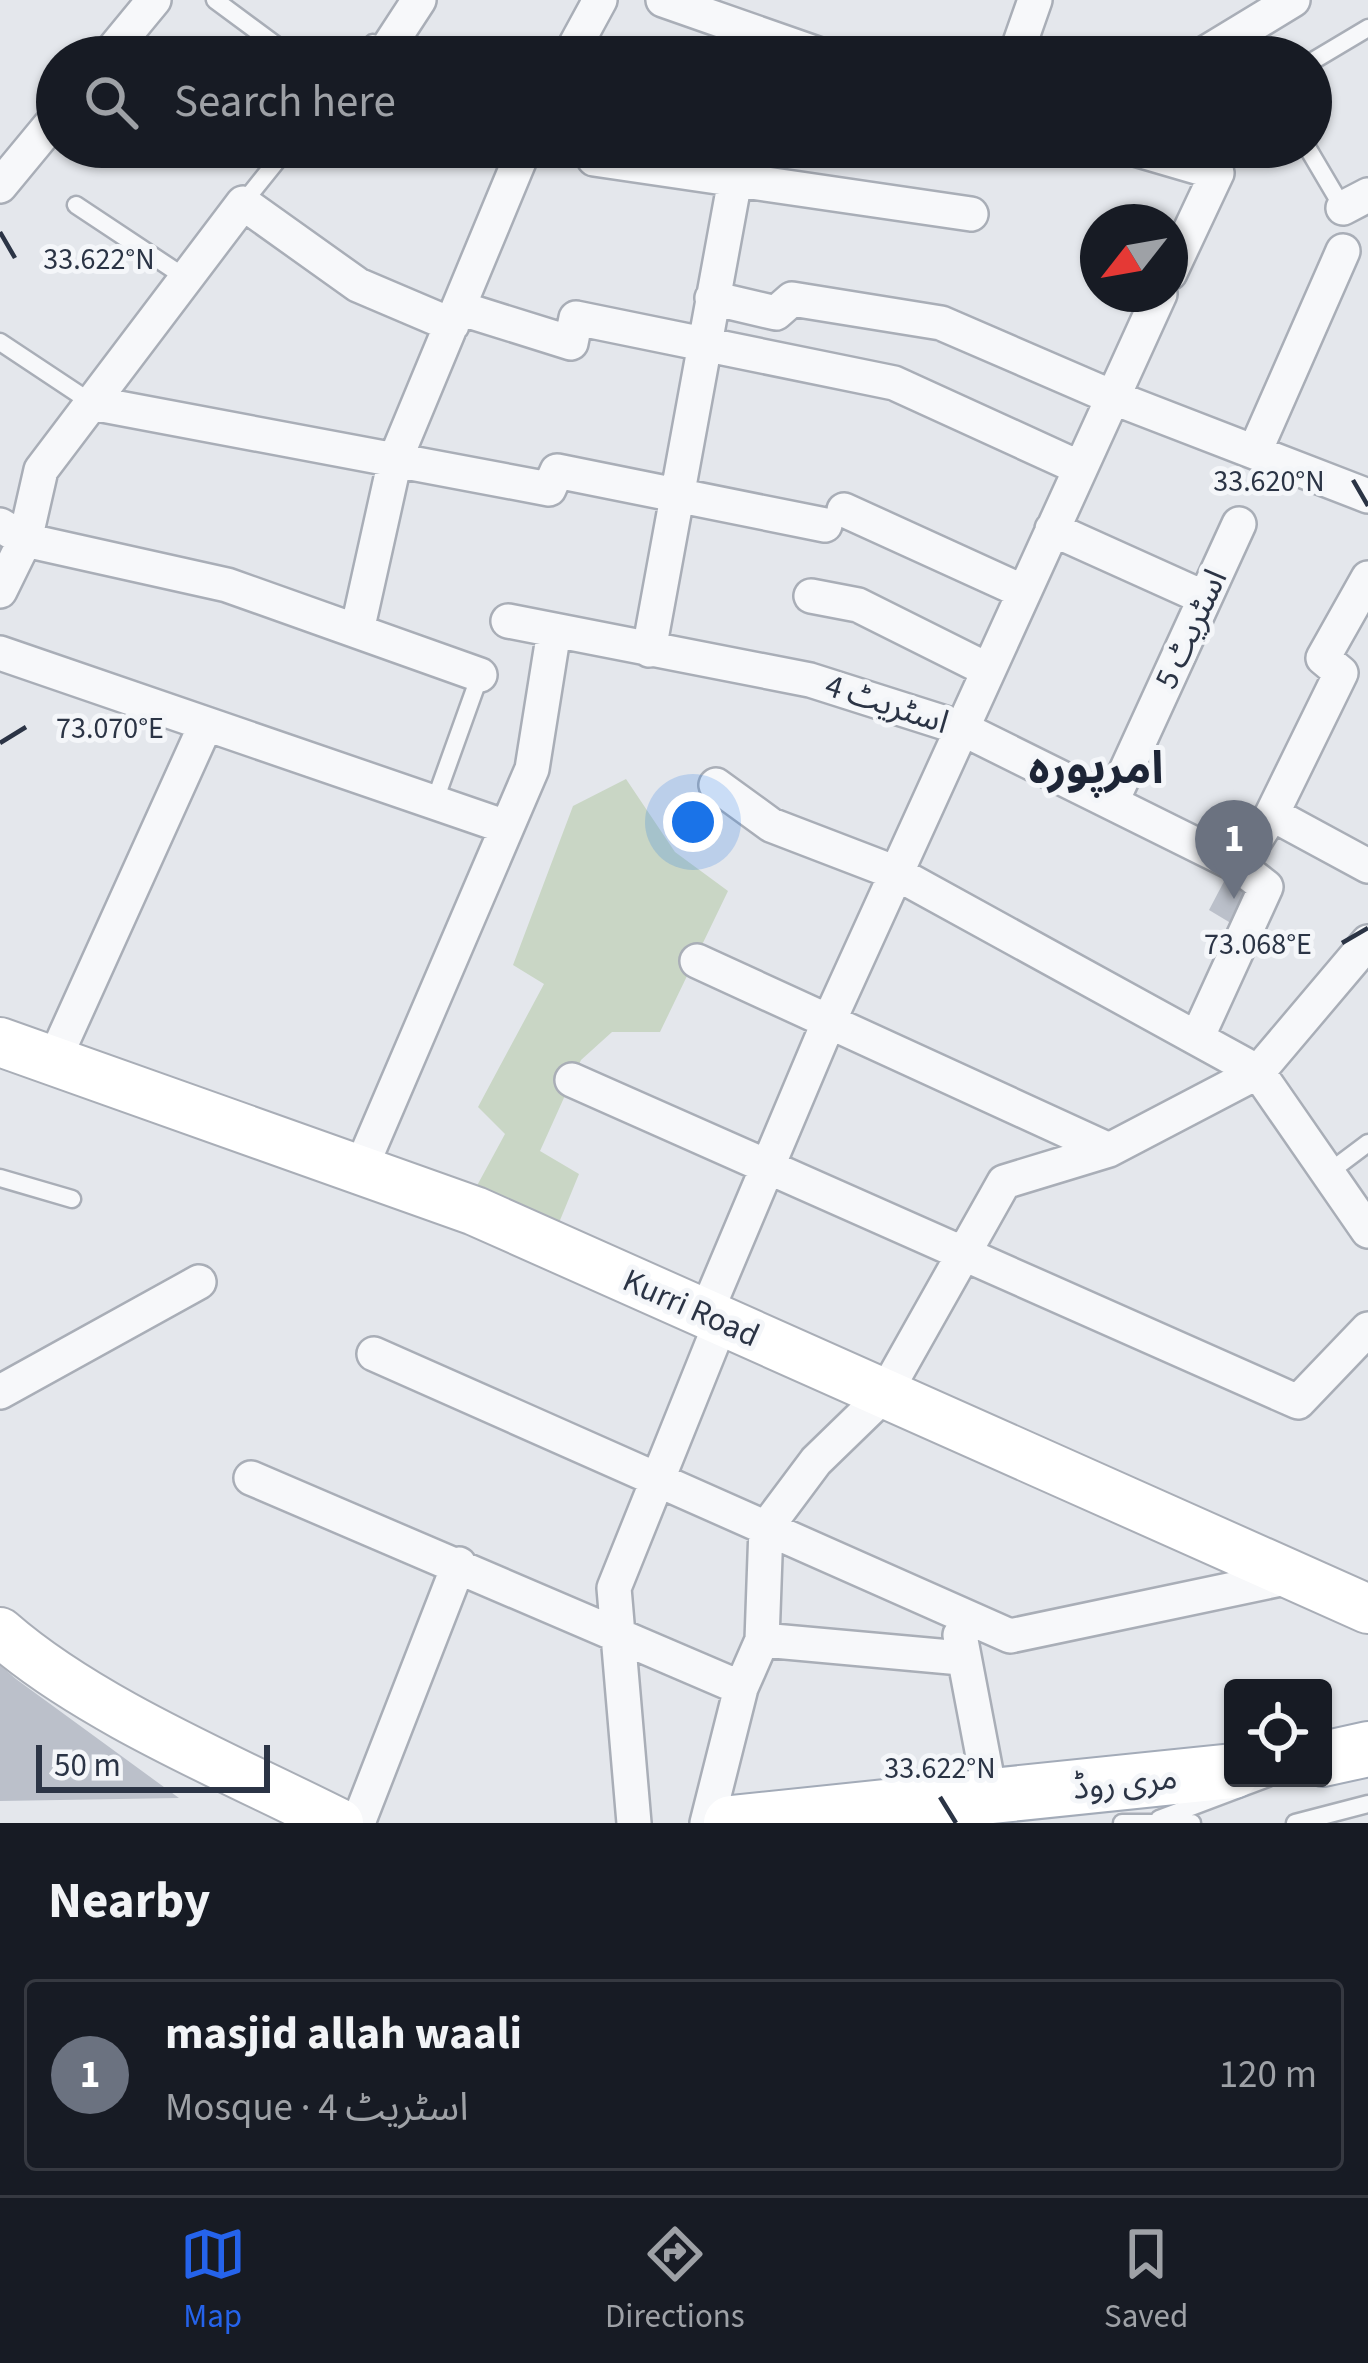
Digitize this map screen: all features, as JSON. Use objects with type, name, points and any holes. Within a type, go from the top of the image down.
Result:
[{"type":"main road","points":[[1332,1756],[1368,1748]]},
{"type":"main road","name":"مری روڈ","points":[[731,1823],[861,1816],[1224,1772]]},
{"type":"street","points":[[124,36],[154,0]]},
{"type":"street","points":[[385,36],[419,0]]},
{"type":"street","points":[[580,36],[600,0]]},
{"type":"street","points":[[663,0],[737,36]]},
{"type":"street","points":[[1022,36],[1035,0]]},
{"type":"street","points":[[1233,36],[1293,0]]},
{"type":"street","points":[[0,186],[36,142]]},
{"type":"street","points":[[357,631],[395,460],[516,168]]},
{"type":"street","points":[[649,650],[737,168]]},
{"type":"street","points":[[761,168],[971,214]]},
{"type":"street","points":[[1188,235],[1217,173],[1202,168]]},
{"type":"street","points":[[0,591],[13,532],[41,470],[243,203],[358,285],[456,317],[571,344],[576,318],[894,383],[1080,468]]},
{"type":"street","points":[[1255,452],[1343,251]]},
{"type":"street","points":[[712,298],[776,313],[792,299],[940,323],[1112,398],[1368,496]]},
{"type":"street","points":[[634,1823],[614,1588],[659,1480],[713,1318],[829,1021],[1152,312]]},
{"type":"street","points":[[92,403],[550,489],[557,471],[834,518],[1024,592]]},
{"type":"street","name":"اسٹریٹ 5","points":[[1113,800],[1239,524]]},
{"type":"street","points":[[1052,530],[1205,598]]},
{"type":"street","points":[[13,532],[227,585],[480,675]]},
{"type":"street","points":[[1197,1038],[1266,887],[1239,866],[1272,814],[1341,673],[1323,658],[1368,578]]},
{"type":"street","points":[[811,596],[858,605],[988,670]]},
{"type":"street","name":"اسٹریٹ 4","points":[[508,621],[810,680],[962,728],[1239,866]]},
{"type":"street","points":[[360,1170],[532,769],[554,631]]},
{"type":"street","points":[[0,653],[506,827]]},
{"type":"street","points":[[54,1060],[206,724]]},
{"type":"street","points":[[716,784],[771,825],[896,873],[1258,1072],[1368,1231]]},
{"type":"street","points":[[1272,814],[1368,866]]},
{"type":"street","points":[[707,1823],[741,1688],[762,1640],[766,1528],[816,1460],[884,1396],[1004,1182],[1109,1150],[1258,1072],[1368,942]]},
{"type":"street","points":[[697,961],[1109,1150]]},
{"type":"street","name":"Kurri Road","points":[[0,1042],[475,1211],[1368,1609]]},
{"type":"street","points":[[572,1080],[1298,1402],[1368,1329]]},
{"type":"street","points":[[0,1392],[199,1282]]},
{"type":"street","points":[[374,1354],[1010,1636],[1295,1576]]},
{"type":"street","points":[[251,1478],[741,1688]]},
{"type":"street","points":[[358,1823],[459,1564]]},
{"type":"street","points":[[959,1614],[962,1658],[992,1798]]},
{"type":"street","points":[[0,1631],[25,1653],[169,1737],[339,1823]]},
{"type":"street","points":[[762,1640],[962,1658]]},
{"type":"lane","points":[[215,0],[264,36]]},
{"type":"lane","points":[[1332,49],[1368,28]]},
{"type":"lane","points":[[243,203],[271,168]]},
{"type":"lane","points":[[1325,168],[1356,202]]},
{"type":"lane","points":[[76,205],[186,278]]},
{"type":"lane","points":[[0,342],[92,403]]},
{"type":"lane","points":[[434,803],[480,675]]},
{"type":"lane","points":[[1328,1173],[1368,1143]]},
{"type":"lane","points":[[0,1178],[72,1199]]},
{"type":"lane","points":[[1159,1819],[1244,1787]]},
{"type":"lane","points":[[1295,1823],[1368,1804]]},
{"type":"lane","points":[[1122,1823],[1159,1819],[1192,1823]]},
{"type":"green space","points":[[626,779],[675,852],[728,891],[660,1032],[612,1032],[581,1060],[540,1151],[579,1174],[556,1230],[473,1193],[505,1134],[478,1107],[544,984],[513,965],[573,806]]},
{"type":"building","points":[[1230,870],[1258,888],[1239,928],[1209,910]]},
{"type":"building","points":[[0,1665],[16,1679],[179,1798],[0,1801]]},
{"type":"place","name":"masjid allah waali","points":[[1234,899]]},
{"type":"district","name":"امرپورہ","points":[[1096,769]]}]
